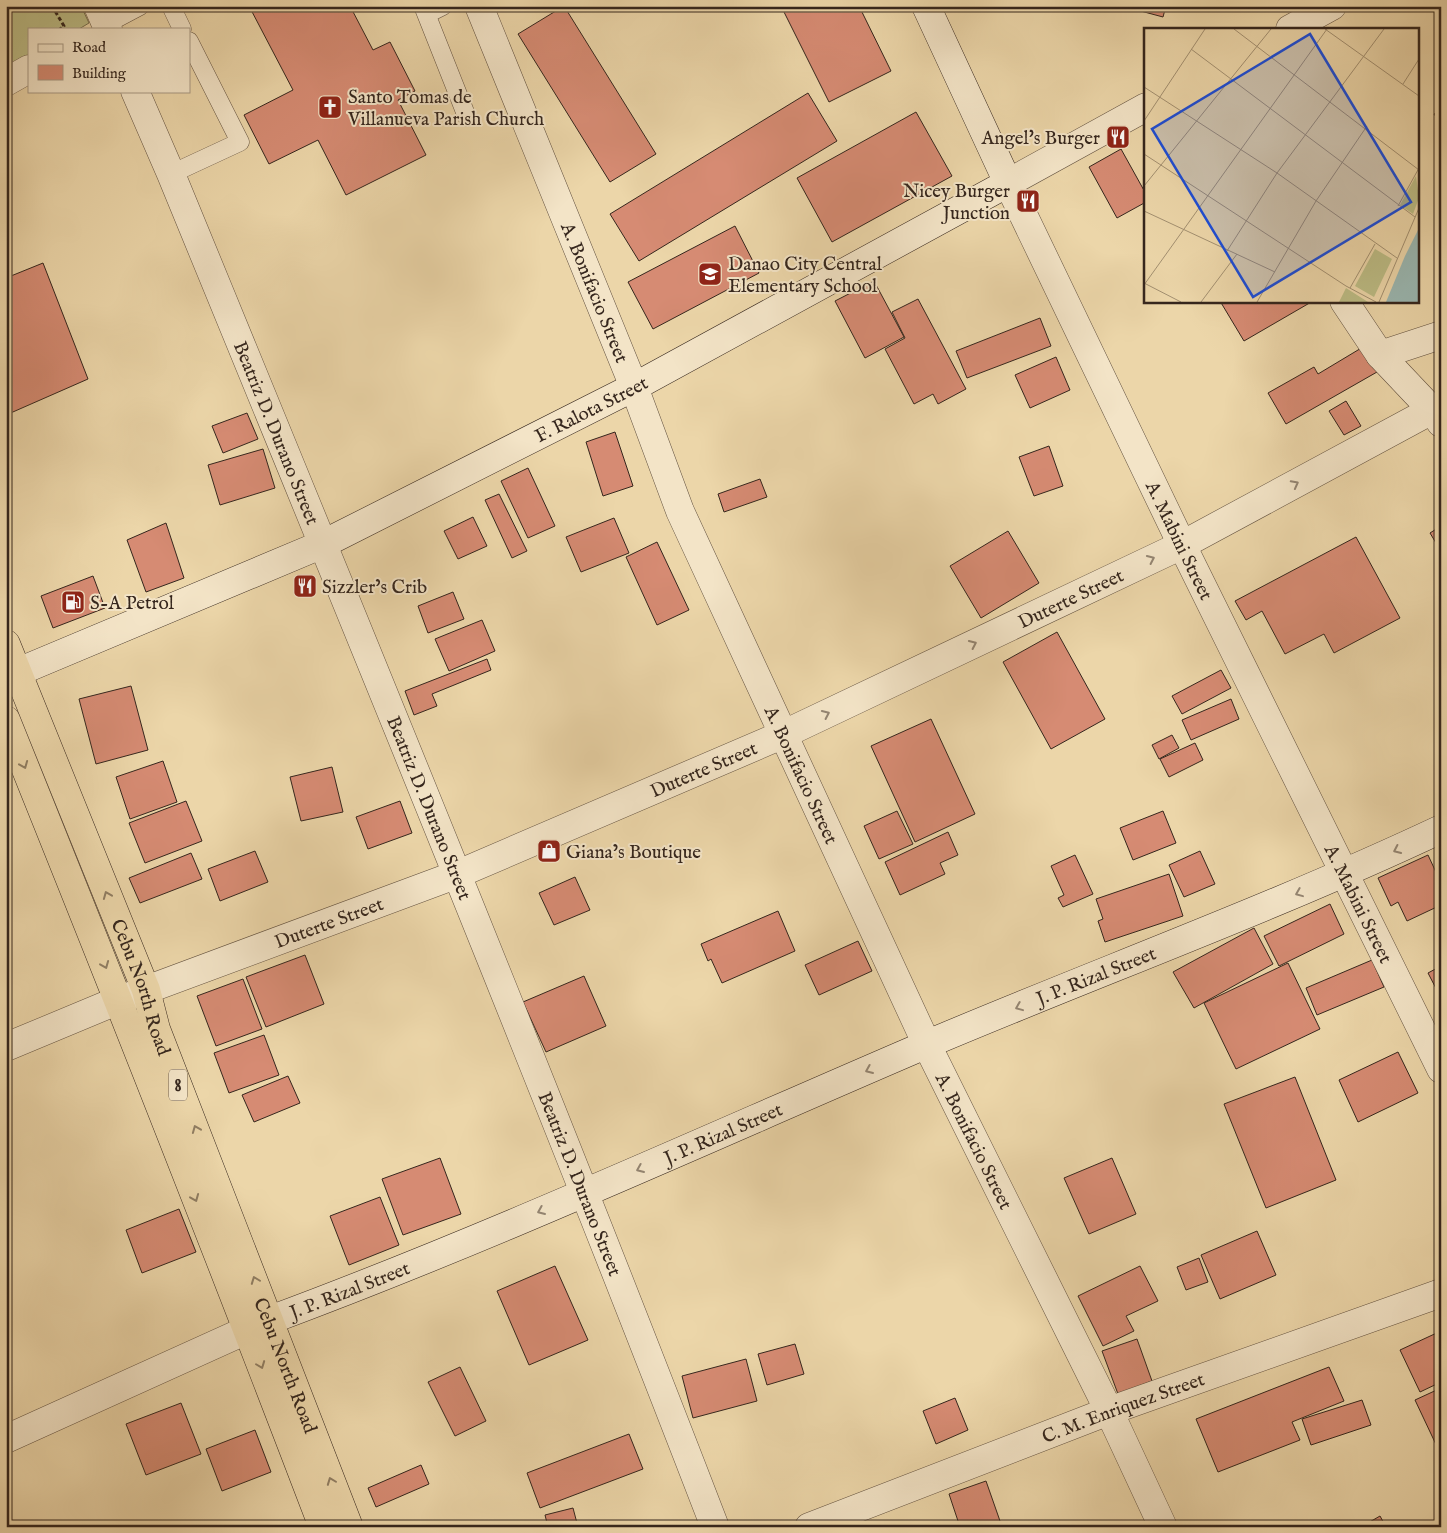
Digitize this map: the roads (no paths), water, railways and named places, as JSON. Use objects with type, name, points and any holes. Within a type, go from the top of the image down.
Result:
[{"type":"highway","name":"Cebu North Road","points":[[6,644],[12,675],[146,990],[156,1029],[259,1325],[323,1527]]},
{"type":"highway","name":"Cebu North Road","points":[[6,720],[119,1000],[183,1169],[259,1325],[349,1527]]},
{"type":"street","name":"A. Bonifacio Street","points":[[479,6],[634,387],[680,511],[927,1045],[1109,1411],[1163,1527]]},
{"type":"street","name":"A. Mabini Street","points":[[926,6],[1008,183],[1182,544],[1441,1069]]},
{"type":"street","points":[[1292,28],[1332,6]]},
{"type":"street","points":[[6,82],[28,70]]},
{"type":"street","name":"Beatriz D. Durano Street","points":[[135,92],[324,544],[458,874],[586,1192],[715,1527]]},
{"type":"street","name":"F. Ralota Street","points":[[12,675],[324,544],[634,387],[1144,108]]},
{"type":"street","points":[[1345,302],[1380,355],[1438,413]]},
{"type":"street","points":[[1380,355],[1441,335]]},
{"type":"street","name":"Duterte Street","points":[[6,1047],[119,1000],[458,874],[782,735],[1182,544],[1438,413]]},
{"type":"street","name":"J. P. Rizal Street","points":[[6,1439],[259,1325],[366,1284],[586,1192],[927,1045],[1344,874],[1441,829]]},
{"type":"street","name":"C. M. Enriquez Street","points":[[809,1527],[1109,1411],[1441,1294]]},
{"type":"lane","points":[[102,22],[140,6]]},
{"type":"lane","points":[[171,6],[182,28]]},
{"type":"lane","points":[[431,9],[467,117]]},
{"type":"lane","points":[[171,174],[240,142],[190,43]]},
{"type":"place","name":"Santo Tomas de Villanueva Parish Church","points":[[330,107]]},
{"type":"place","name":"Angel's Burger","points":[[1118,137]]},
{"type":"place","name":"Nicey Burger Junction","points":[[1028,201]]},
{"type":"place","name":"Danao City Central Elementary School","points":[[710,274]]},
{"type":"place","name":"Sizzler’s Crib","points":[[305,586]]},
{"type":"place","name":"S-A Petrol","points":[[73,602]]},
{"type":"place","name":"Giana’s Boutique","points":[[549,851]]}]
